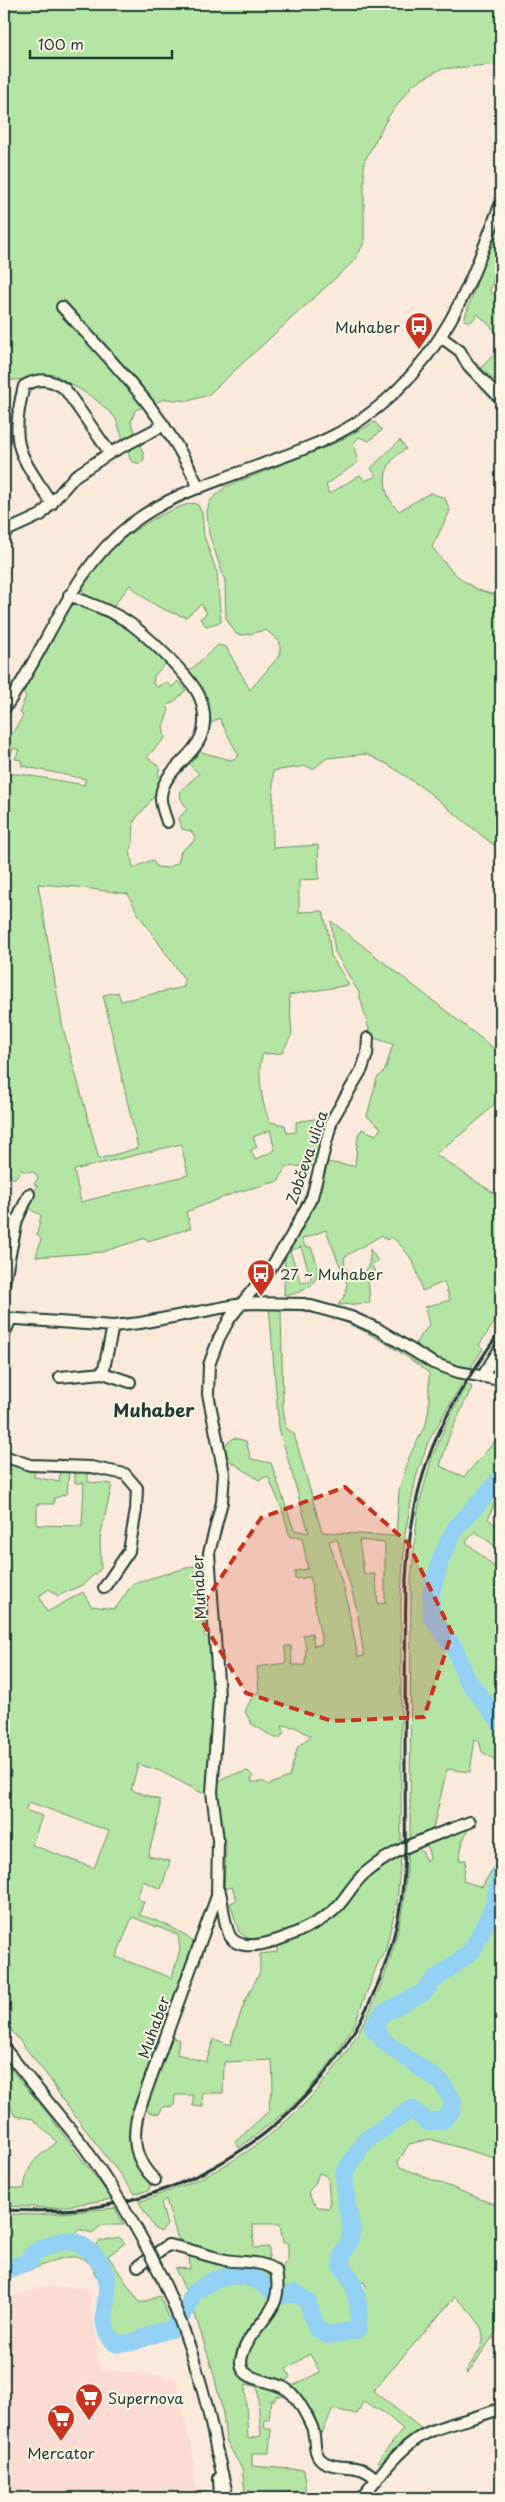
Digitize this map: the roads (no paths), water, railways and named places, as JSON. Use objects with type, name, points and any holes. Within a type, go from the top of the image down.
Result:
[{"type":"street","points":[[4,709],[16,693],[69,595],[88,568],[129,525],[149,511],[199,488],[318,444],[345,430],[374,410],[409,376],[441,337],[461,301],[501,203]]},
{"type":"street","points":[[62,307],[131,380],[164,425],[188,464],[199,488]]},
{"type":"street","points":[[441,337],[460,351],[468,365],[501,400]]},
{"type":"street","points":[[52,504],[20,454],[16,438],[19,404],[24,386],[32,381],[44,379],[56,382],[65,389],[110,453]]},
{"type":"street","points":[[4,532],[41,515],[75,476],[110,453],[164,425]]},
{"type":"street","points":[[69,595],[109,611],[127,622],[182,672],[196,690],[204,708],[204,730],[196,748],[169,775],[160,797],[167,822]]},
{"type":"street","name":"Zobčeva ulica","points":[[242,1304],[290,1238],[312,1197],[332,1120],[362,1069],[367,1054],[368,1038]]},
{"type":"street","points":[[4,1283],[17,1220],[29,1194]]},
{"type":"street","points":[[4,1334],[7,1318],[114,1326],[140,1324],[242,1304],[304,1304],[351,1316],[378,1329],[433,1363],[458,1372],[501,1380]]},
{"type":"street","name":"Muhaber","points":[[155,2180],[142,2168],[135,2145],[134,2129],[155,2066],[209,1924],[217,1896],[218,1840],[212,1792],[220,1696],[209,1553],[222,1502],[224,1473],[208,1394],[209,1365],[219,1338],[230,1318],[242,1304]]},
{"type":"street","points":[[103,1373],[114,1326]]},
{"type":"street","points":[[482,1377],[501,1347]]},
{"type":"street","points":[[60,1377],[103,1373],[130,1382]]},
{"type":"street","points":[[4,1456],[30,1464],[100,1468],[124,1474],[138,1488],[129,1551],[104,1588]]},
{"type":"street","name":"Muhaber","points":[[218,1881],[230,1936],[236,1943],[246,1947],[308,1929],[333,1911],[364,1874],[405,1846],[470,1822]]},
{"type":"street","points":[[4,2048],[83,2145],[138,2228],[165,2280],[200,2377],[228,2498]]},
{"type":"street","points":[[138,2266],[168,2246],[185,2248],[226,2260],[270,2267],[276,2271],[279,2288],[275,2302],[242,2354],[240,2366],[243,2373],[277,2383],[294,2395],[312,2428],[316,2454],[325,2462],[368,2470],[376,2480]]},
{"type":"street","points":[[361,2498],[393,2460],[414,2441],[431,2431],[501,2408]]},
{"type":"street","points":[[217,2452],[220,2498]]},
{"type":"waterway","points":[[501,1478],[455,1529],[442,1556],[431,1593],[432,1618],[455,1649],[466,1678],[501,1723]]},
{"type":"waterway","points":[[4,2271],[30,2261],[32,2254],[59,2242],[72,2242],[86,2248],[99,2261],[105,2274],[107,2286],[105,2322],[107,2333],[115,2343],[137,2341],[172,2329],[188,2307],[193,2293],[212,2281],[229,2276],[243,2276],[257,2280],[280,2296],[296,2293],[308,2302],[316,2328],[327,2335],[358,2330],[357,2296],[351,2280],[341,2266],[342,2256],[349,2242],[352,2229],[347,2207],[344,2173],[366,2140],[412,2109],[427,2122],[443,2120],[451,2111],[453,2101],[442,2083],[386,2043],[373,2028],[383,2013],[424,1992],[433,1981],[472,1951],[493,1908],[501,1873]]},
{"type":"railway","points":[[4,2210],[65,2210],[96,2207],[126,2201],[178,2184],[226,2160],[270,2129],[308,2093],[342,2051],[368,2005],[388,1954],[403,1885],[405,1838],[406,1580],[409,1542],[415,1507],[422,1476],[432,1447],[445,1419],[479,1362],[501,1330]]},
{"type":"place","name":"Muhaber","points":[[419,350]]},
{"type":"place","name":"27 ~ Muhaber","points":[[261,1297]]},
{"type":"place","name":"Supernova","points":[[89,2421]]},
{"type":"place","name":"Mercator","points":[[61,2442]]},
{"type":"district","name":"Muhaber","points":[[154,1409]]}]
